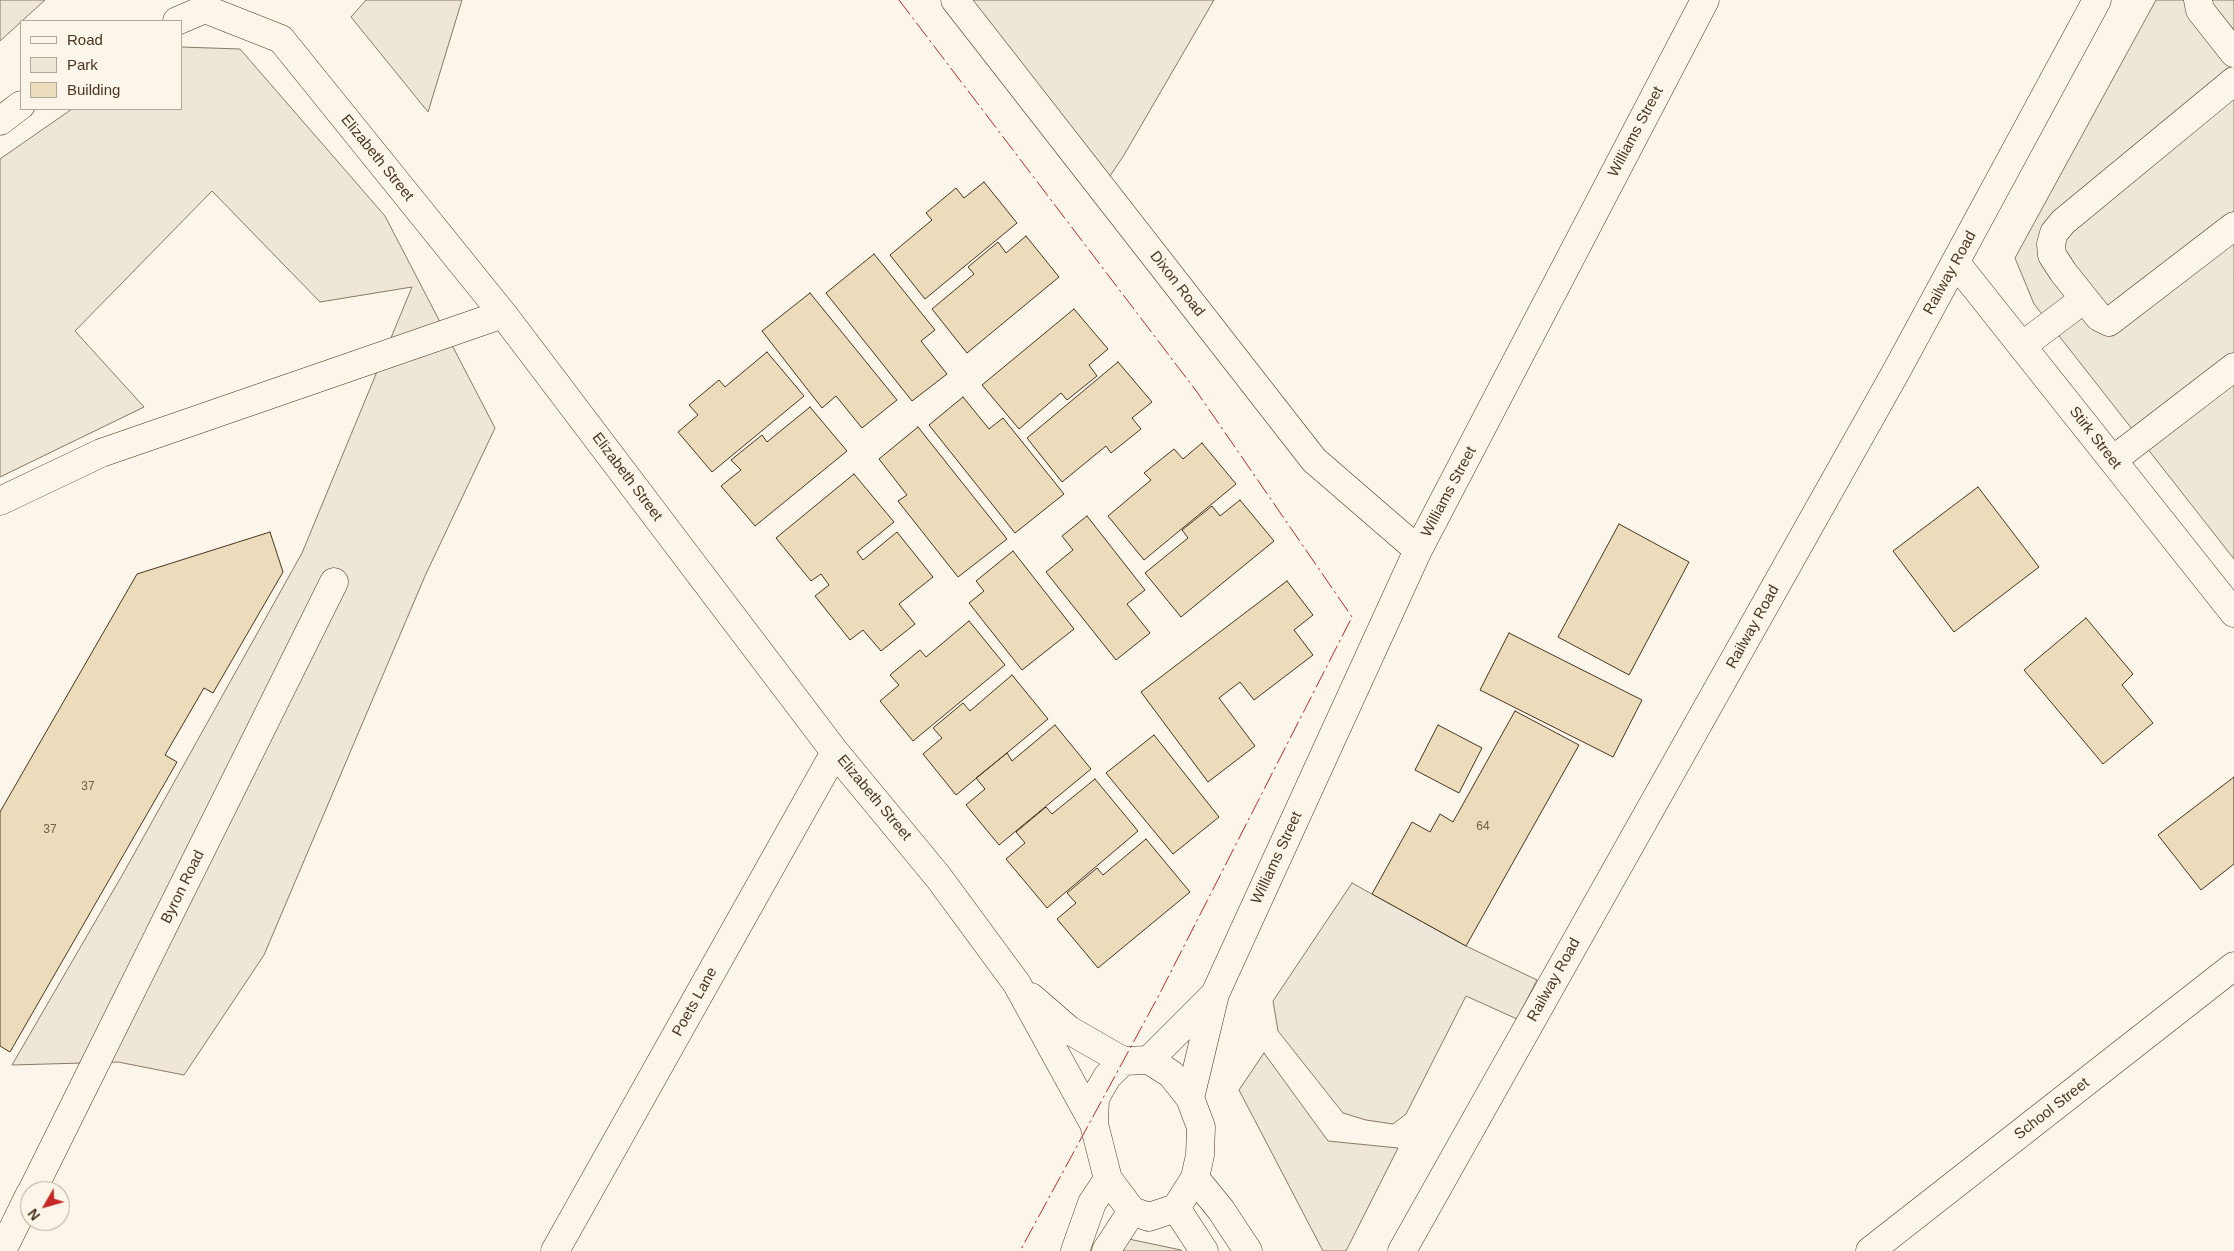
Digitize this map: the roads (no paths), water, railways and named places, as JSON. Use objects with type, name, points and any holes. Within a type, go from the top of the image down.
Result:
[{"type":"street","name":"Dixon Road","points":[[955,0],[1314,460],[1418,550]]},
{"type":"street","name":"Williams Street","points":[[1190,1098],[1215,994],[1418,550],[1705,0]]},
{"type":"street","name":"Railway Road","points":[[1402,1251],[1956,263],[2097,0]]},
{"type":"street","points":[[2198,0],[2200,10],[2234,52]]},
{"type":"street","name":"Elizabeth Street","points":[[179,20],[206,9],[281,39],[503,314],[835,752],[939,878],[1017,984],[1094,1124]]},
{"type":"street","points":[[2234,81],[2063,222],[2054,233],[2051,244],[2052,255],[2102,320],[2112,320],[2234,226]]},
{"type":"street","points":[[0,121],[20,106]]},
{"type":"street","name":"Stirk Street","points":[[1956,263],[2234,613]]},
{"type":"street","points":[[2022,346],[2084,299]]},
{"type":"street","points":[[0,501],[101,453],[503,314]]},
{"type":"street","points":[[2113,460],[2234,367]]},
{"type":"street","name":"Byron Road","points":[[37,1181],[334,582]]},
{"type":"street","name":"Poets Lane","points":[[555,1251],[835,752]]},
{"type":"street","name":"School Street","points":[[1870,1251],[2234,966]]},
{"type":"street","name":"Elizabeth Street","points":[[1017,984],[1069,1030],[1136,1061]]},
{"type":"street","name":"Williams Street","points":[[1136,1061],[1215,994]]},
{"type":"street","points":[[1136,1061],[1171,1074],[1190,1098],[1201,1127],[1200,1155],[1195,1178],[1176,1208],[1149,1217],[1132,1211],[1108,1179],[1094,1124],[1095,1098],[1107,1077],[1136,1061]]},
{"type":"street","points":[[1195,1178],[1221,1210],[1248,1251]]},
{"type":"street","points":[[1074,1251],[1092,1203],[1108,1179]]},
{"type":"street","points":[[1176,1208],[1204,1251]]},
{"type":"street","points":[[1106,1251],[1132,1211]]},
{"type":"street","name":"Byron Road","points":[[2,1251],[20,1215]]}]
